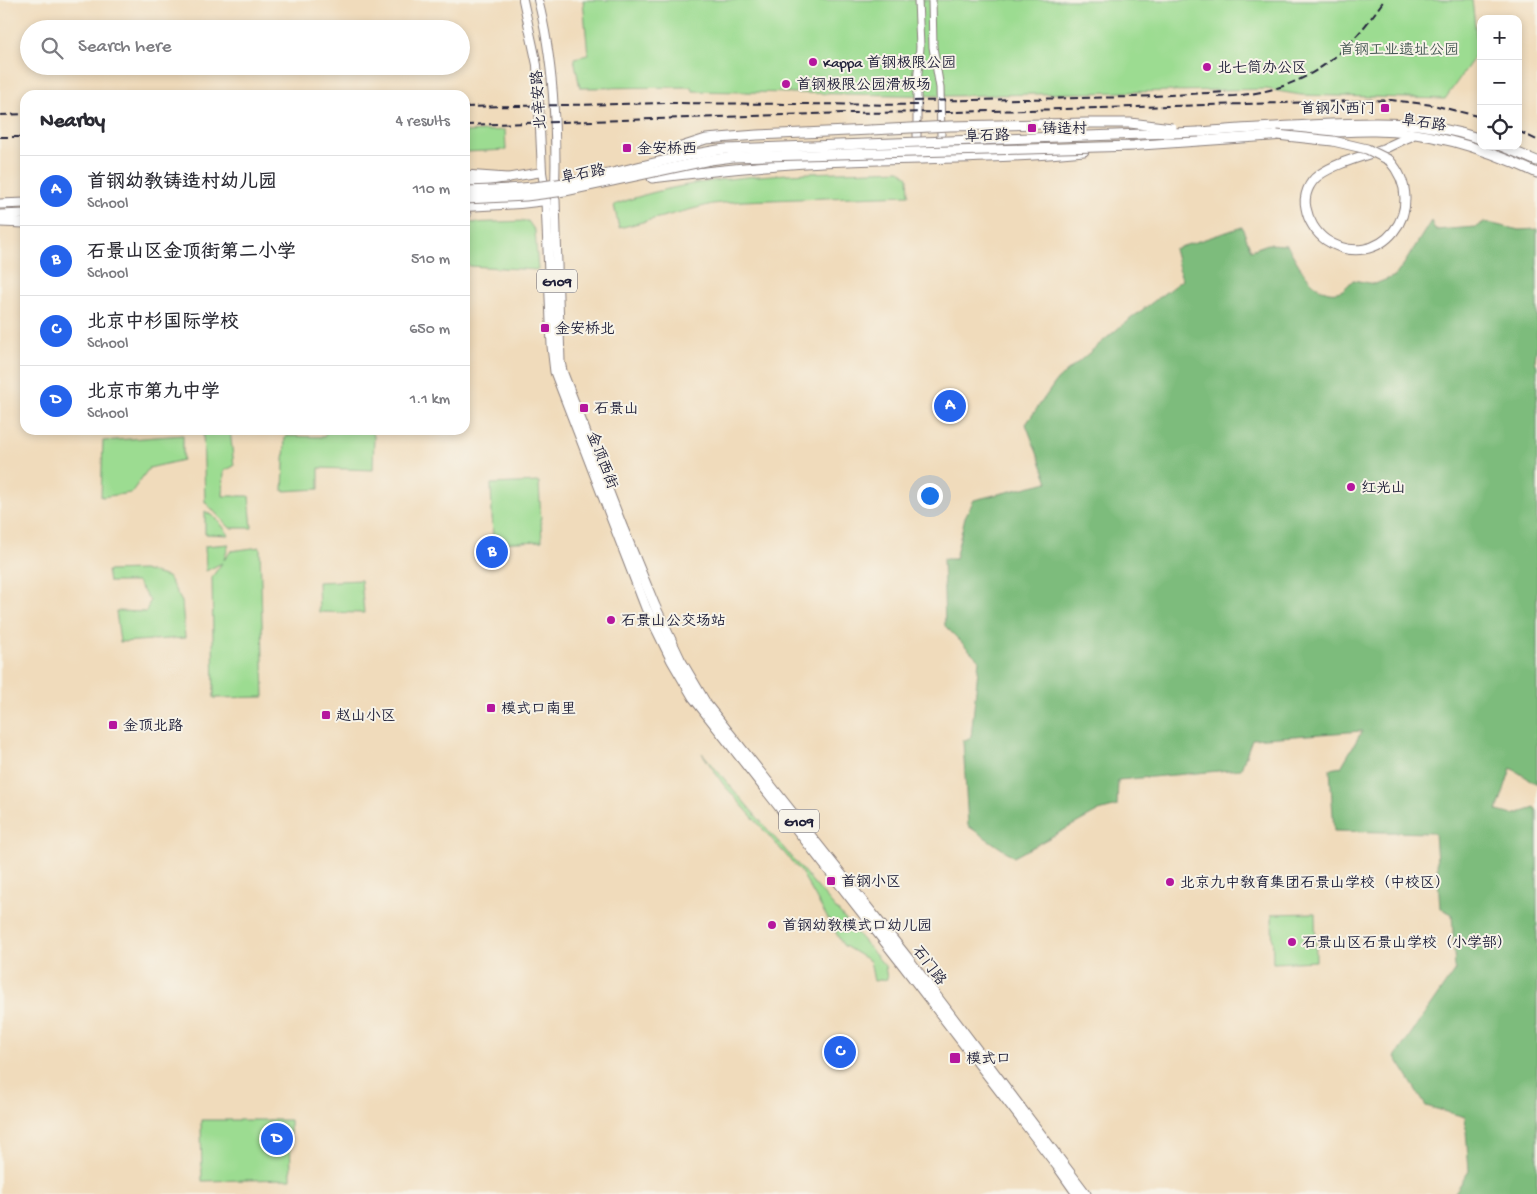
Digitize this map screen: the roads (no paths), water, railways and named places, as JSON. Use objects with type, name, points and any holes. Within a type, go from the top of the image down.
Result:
[{"type":"highway","name":"阜石路","points":[[470,190],[501,190],[557,184],[690,154],[726,149],[1200,132],[1371,122],[1411,123],[1477,139]]},
{"type":"highway","points":[[675,149],[706,139],[950,126],[1130,123],[1200,132]]},
{"type":"highway","name":"阜石路","points":[[470,200],[565,191],[700,162],[733,157],[1134,146],[1277,135],[1371,131],[1409,133],[1454,140],[1519,164],[1537,173]]},
{"type":"highway","points":[[1277,135],[1333,140],[1367,149],[1389,160],[1396,169],[1405,192],[1404,208],[1398,226],[1390,236],[1378,243],[1358,249],[1338,247],[1317,232],[1306,208],[1306,198],[1311,182],[1318,175],[1330,169],[1385,148],[1411,136]]},
{"type":"highway","points":[[652,178],[744,167],[848,161],[1034,156],[1134,146]]},
{"type":"highway","points":[[1510,150],[1537,161]]},
{"type":"highway","points":[[470,175],[507,178]]},
{"type":"highway","name":"金顶西街","points":[[551,200],[552,353],[555,372],[646,608],[690,685]]},
{"type":"highway","points":[[0,204],[20,202]]},
{"type":"highway","points":[[0,216],[20,215]]},
{"type":"highway","points":[[0,222],[20,223]]},
{"type":"highway","name":"石门路","points":[[690,685],[762,786],[899,960],[1077,1194]]},
{"type":"highway","name":"石门路","points":[[690,685],[907,957],[1086,1194]]},
{"type":"main road","name":"北辛安路","points":[[523,0],[537,65],[542,172],[551,200]]},
{"type":"main road","name":"北辛安路","points":[[538,0],[551,80],[555,158],[551,200]]},
{"type":"main road","points":[[917,136],[917,85],[920,46],[918,0]]},
{"type":"main road","points":[[932,0],[933,47],[940,88],[941,136]]},
{"type":"main road","points":[[470,183],[542,172]]},
{"type":"main road","points":[[470,200],[537,197],[551,200]]},
{"type":"main road","points":[[0,200],[20,201]]},
{"type":"main road","points":[[470,207],[551,200]]},
{"type":"railway","points":[[1217,97],[1245,95],[1271,90],[1314,72],[1351,42],[1384,0]]},
{"type":"railway","points":[[914,101],[1135,97],[1226,92]]},
{"type":"railway","points":[[470,125],[847,113],[954,112],[1391,100],[1433,105],[1477,116]]},
{"type":"railway","points":[[470,107],[668,103],[922,105]]},
{"type":"railway","points":[[0,115],[20,114]]},
{"type":"railway","points":[[1522,133],[1537,140]]},
{"type":"railway","points":[[0,137],[20,137]]},
{"type":"place","name":"Kappa 首钢极限公园","points":[[813,62]]},
{"type":"place","name":"北七筒办公区","points":[[1207,67]]},
{"type":"place","name":"首钢极限公园滑板场","points":[[786,84]]},
{"type":"place","name":"首钢小西门","points":[[1385,108]]},
{"type":"place","name":"铸造村","points":[[1032,128]]},
{"type":"place","name":"金安桥西","points":[[627,148]]},
{"type":"place","name":"金安桥北","points":[[545,328]]},
{"type":"place","name":"首钢幼教铸造村幼儿园","points":[[950,406]]},
{"type":"place","name":"石景山","points":[[584,408]]},
{"type":"place","name":"红光山","points":[[1351,487]]},
{"type":"place","name":"石景山区金顶街第二小学","points":[[492,552]]},
{"type":"place","name":"石景山公交场站","points":[[611,620]]},
{"type":"place","name":"模式口南里","points":[[491,708]]},
{"type":"place","name":"赵山小区","points":[[326,715]]},
{"type":"place","name":"金顶北路","points":[[113,725]]},
{"type":"place","name":"首钢小区","points":[[831,881]]},
{"type":"place","name":"北京九中教育集团石景山学校（中校区）","points":[[1170,882]]},
{"type":"place","name":"首钢幼教模式口幼儿园","points":[[772,925]]},
{"type":"place","name":"石景山区石景山学校（小学部）","points":[[1292,942]]},
{"type":"place","name":"北京中杉国际学校","points":[[840,1052]]},
{"type":"place","name":"模式口","points":[[955,1058]]},
{"type":"place","name":"北京市第九中学","points":[[277,1139]]},
{"type":"park label","name":"首钢工业遗址公园","points":[[1399,49]]}]
